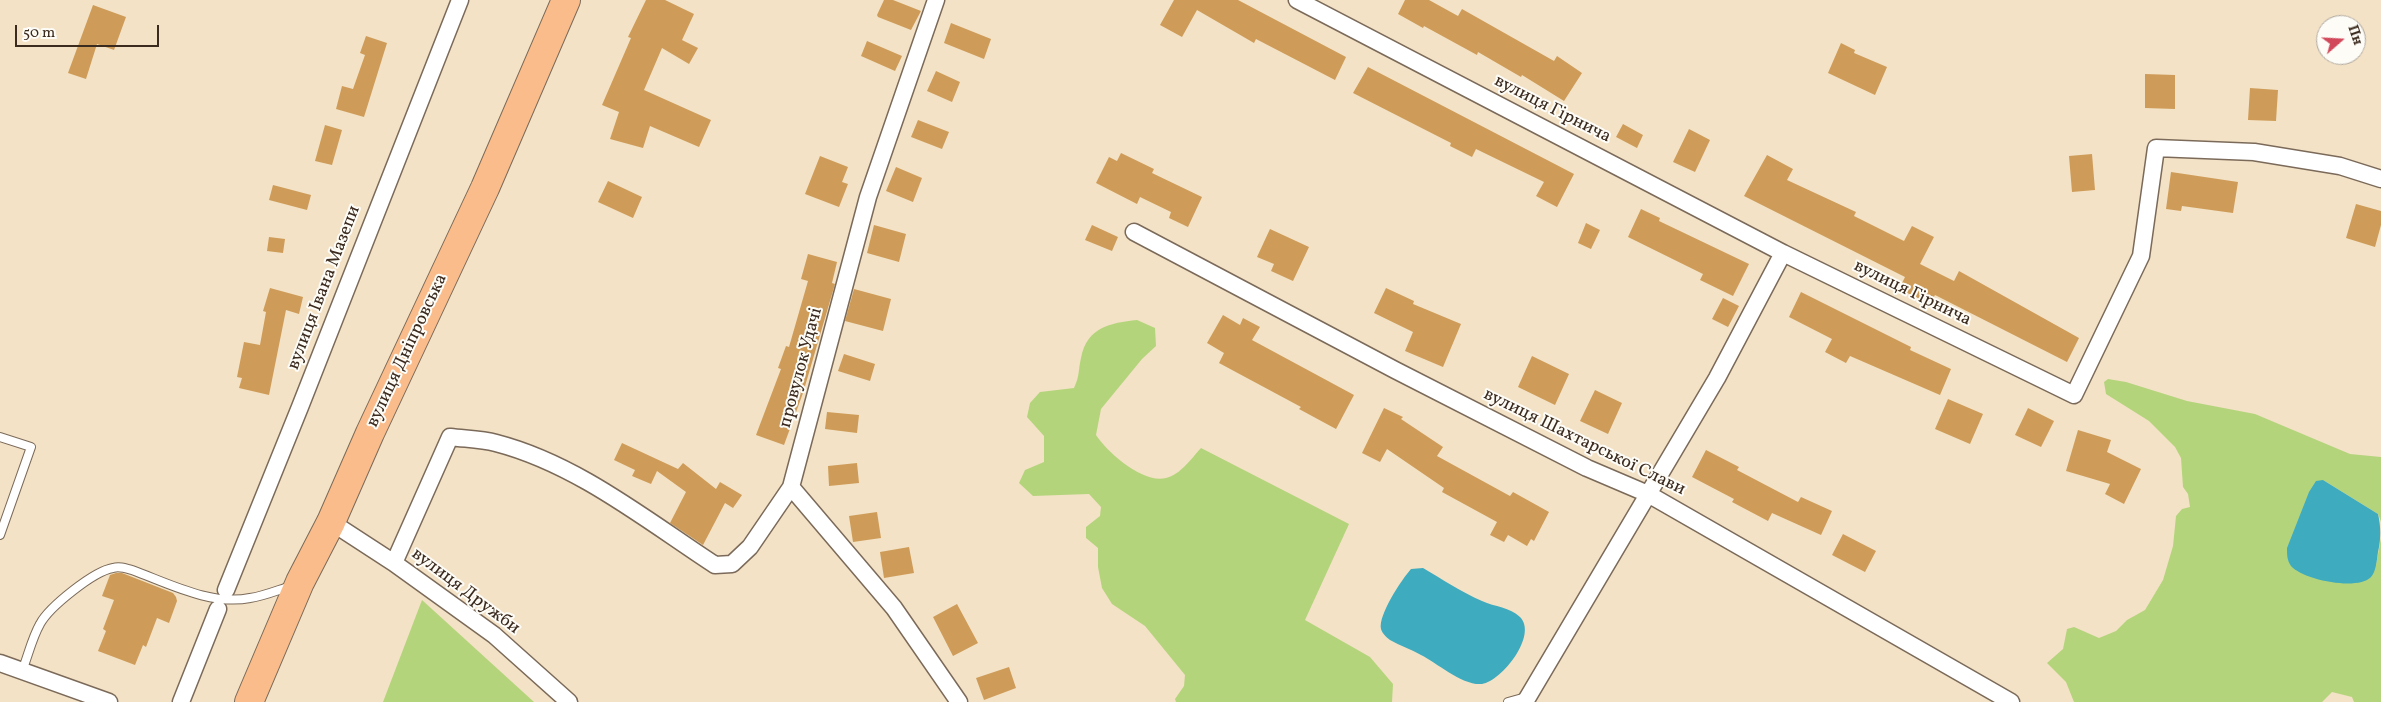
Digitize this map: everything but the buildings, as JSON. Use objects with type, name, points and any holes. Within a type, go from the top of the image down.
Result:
[{"type":"highway","name":"вулиця Дніпровська","points":[[249,702],[300,582],[331,522],[370,433],[485,188],[566,0]]},
{"type":"street","name":"вулиця Івана Мазепи","points":[[226,590],[460,0]]},
{"type":"street","name":"провулок Удачі","points":[[394,563],[450,437],[495,443],[536,457],[588,482],[715,565],[732,564],[750,547],[791,487],[868,197],[936,0]]},
{"type":"street","name":"вулиця Гірнича","points":[[1297,0],[1782,253],[2074,395],[2141,256],[2156,148],[2254,152],[2340,166],[2381,180]]},
{"type":"street","name":"вулиця Шахтарської Слави","points":[[1134,232],[1395,370],[1587,468],[1648,494],[2010,702]]},
{"type":"street","points":[[1526,699],[1717,378],[1782,253]]},
{"type":"street","points":[[791,487],[894,608],[959,702]]},
{"type":"street","name":"вулиця Дружби","points":[[331,522],[394,563],[494,636],[569,702]]},
{"type":"street","points":[[181,702],[218,609]]},
{"type":"street","points":[[0,663],[109,702]]},
{"type":"lane","points":[[0,437],[31,447],[0,535]]},
{"type":"lane","points":[[22,671],[39,624],[46,614],[97,575],[112,568],[132,570],[205,596],[222,598],[249,599],[300,582]]},
{"type":"lane","points":[[1508,702],[1526,699]]},
{"type":"green space","points":[[1137,320],[1155,328],[1156,346],[1142,359],[1101,409],[1096,435],[1108,450],[1126,465],[1137,472],[1157,479],[1176,474],[1201,448],[1349,524],[1305,620],[1370,657],[1393,684],[1392,702],[1176,702],[1175,699],[1184,686],[1185,675],[1145,626],[1112,604],[1102,588],[1098,567],[1098,548],[1086,538],[1086,527],[1100,516],[1101,507],[1089,494],[1033,496],[1019,483],[1025,470],[1044,462],[1044,436],[1027,417],[1030,403],[1040,392],[1074,388],[1084,348],[1088,339],[1094,333],[1109,325]]},
{"type":"green space","points":[[2108,379],[2126,382],[2187,401],[2255,414],[2350,454],[2381,457],[2381,522],[2378,514],[2323,480],[2376,565],[2381,538],[2381,702],[2354,702],[2352,697],[2332,692],[2322,702],[2074,702],[2066,682],[2047,663],[2063,649],[2067,629],[2074,627],[2099,638],[2116,631],[2127,620],[2145,610],[2163,580],[2173,546],[2176,516],[2182,509],[2190,507],[2188,494],[2183,487],[2181,458],[2175,447],[2149,421],[2106,394],[2104,382]]},
{"type":"green space","points":[[422,600],[534,702],[383,702]]},
{"type":"water","points":[[2323,480],[2378,514],[2380,538],[2376,565],[2373,575],[2364,581],[2343,583],[2318,579],[2297,571],[2289,562],[2287,548],[2309,492],[2316,481]]},
{"type":"water","points":[[1423,568],[1459,590],[1487,603],[1507,609],[1520,617],[1524,625],[1521,645],[1508,666],[1490,681],[1475,684],[1459,678],[1417,653],[1390,640],[1382,632],[1381,623],[1383,615],[1402,581],[1411,569]]}]
